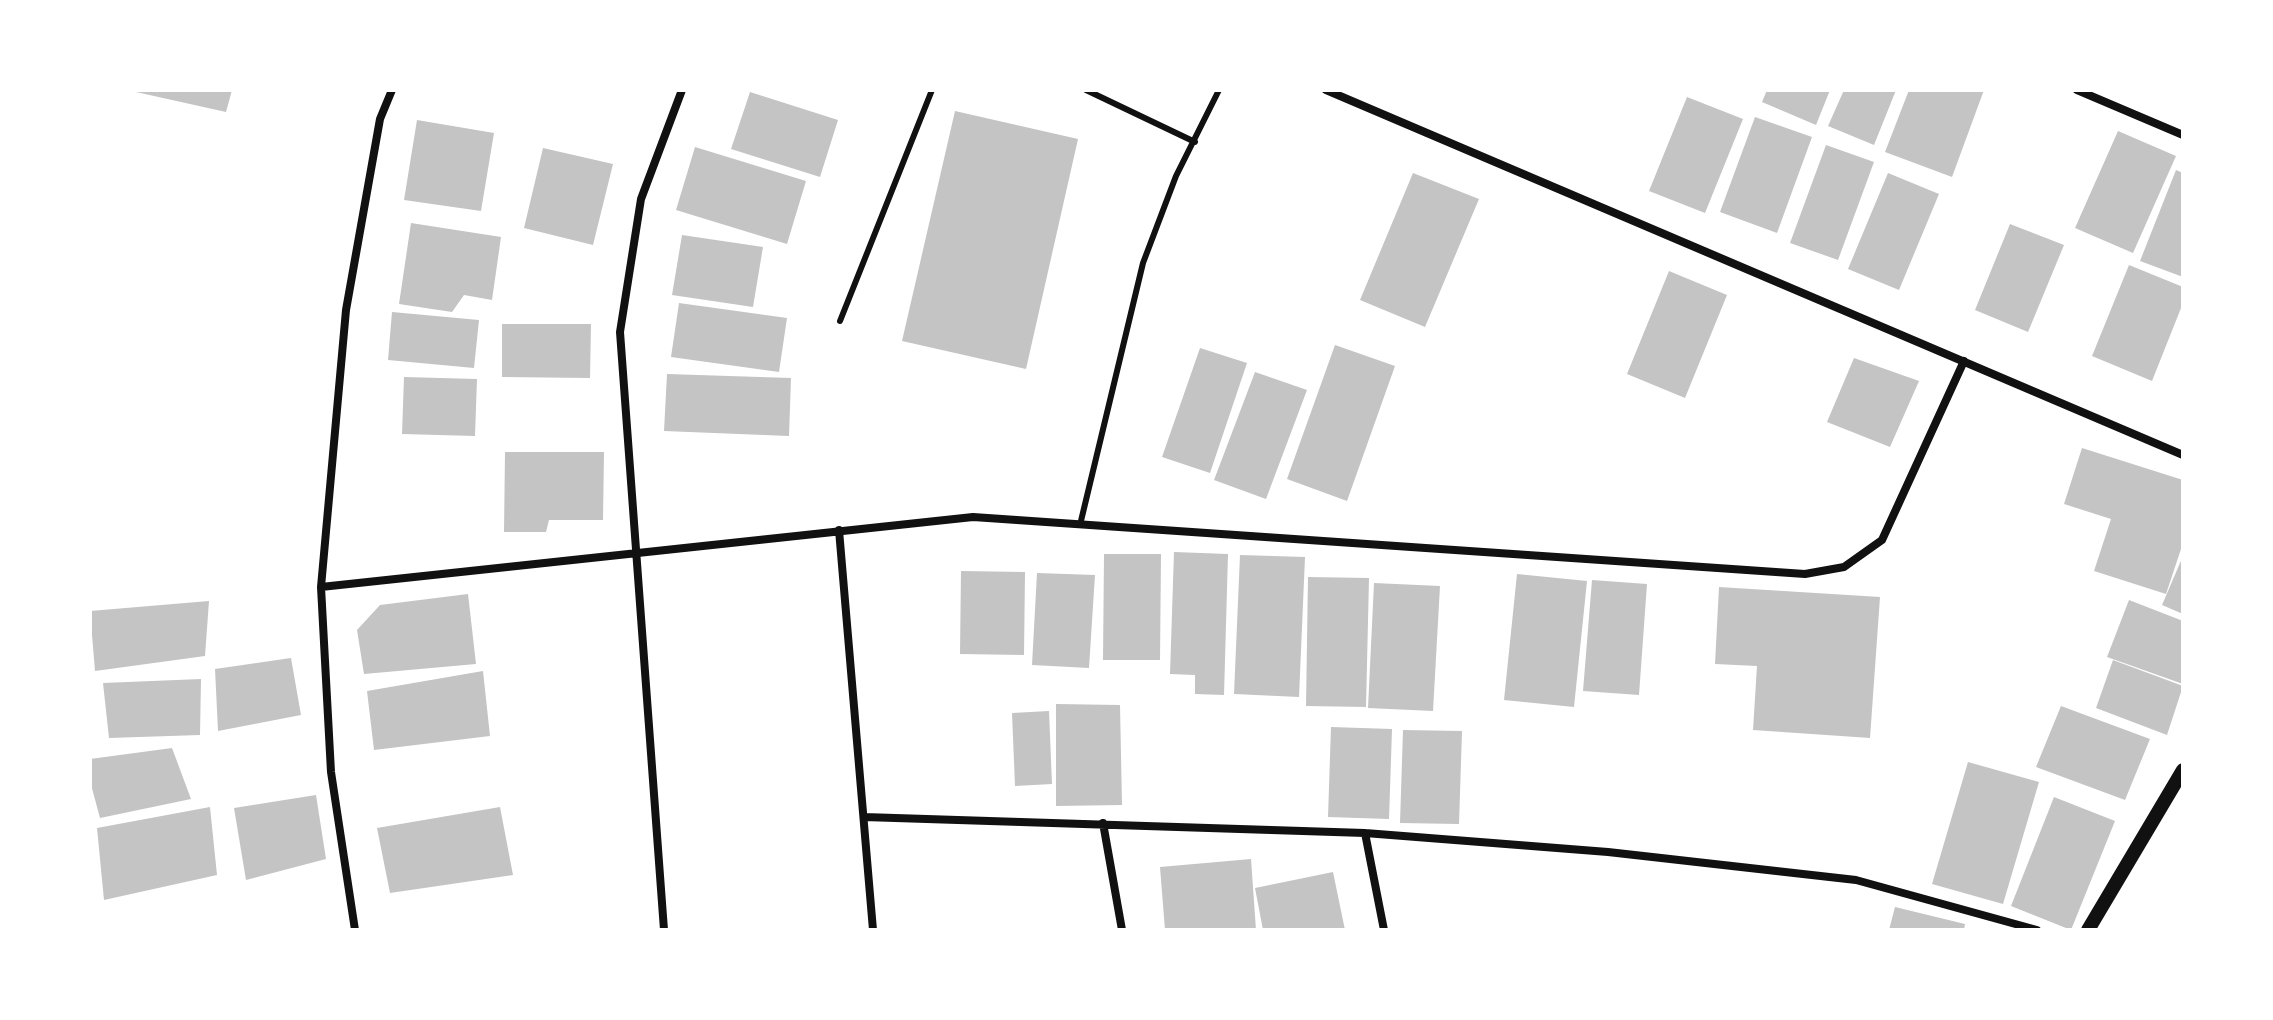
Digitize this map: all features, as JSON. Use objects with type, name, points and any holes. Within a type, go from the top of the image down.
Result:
[{"type":"street","points":[[355,930],[331,772],[321,587],[346,310],[380,119],[392,90]]},
{"type":"street","points":[[664,930],[620,332],[641,199],[682,90]]},
{"type":"street","points":[[1326,90],[2183,455]]},
{"type":"street","points":[[2077,90],[2183,135]]},
{"type":"street","points":[[321,587],[973,517],[1805,574],[1844,567],[1882,540],[1964,361]]},
{"type":"street","points":[[839,530],[873,930]]},
{"type":"street","points":[[2088,930],[2183,770]]},
{"type":"street","points":[[864,817],[1365,833],[1608,852],[1856,880],[2037,930]]},
{"type":"street","points":[[1103,823],[1122,930]]},
{"type":"street","points":[[1365,833],[1384,930]]},
{"type":"lane","points":[[840,321],[932,90]]},
{"type":"lane","points":[[1086,90],[1195,142]]},
{"type":"lane","points":[[1080,525],[1143,263],[1176,176],[1219,90]]},
{"type":"building","points":[[127,90],[232,90],[226,112]]},
{"type":"building","points":[[1767,90],[1830,90],[1816,125],[1762,102]]},
{"type":"building","points":[[1844,90],[1896,90],[1874,145],[1828,126]]},
{"type":"building","points":[[1909,90],[1984,90],[1952,177],[1885,152]]},
{"type":"building","points":[[750,92],[838,120],[820,177],[731,149]]},
{"type":"building","points":[[1687,97],[1743,119],[1705,213],[1649,191]]},
{"type":"building","points":[[955,111],[1078,139],[1026,369],[902,341]]},
{"type":"building","points":[[1755,117],[1812,137],[1777,233],[1720,212]]},
{"type":"building","points":[[417,120],[494,133],[481,211],[404,200]]},
{"type":"building","points":[[2118,131],[2176,156],[2133,253],[2075,228]]},
{"type":"building","points":[[1826,145],[1874,162],[1838,260],[1790,243]]},
{"type":"building","points":[[695,147],[806,181],[787,244],[676,210]]},
{"type":"building","points":[[543,148],[613,164],[593,245],[524,228]]},
{"type":"building","points":[[2176,170],[2183,173],[2183,277],[2140,261]]},
{"type":"building","points":[[1413,173],[1479,199],[1425,327],[1360,300]]},
{"type":"building","points":[[1888,173],[1939,194],[1899,290],[1848,269]]},
{"type":"building","points":[[411,223],[501,237],[492,300],[464,295],[452,312],[399,304]]},
{"type":"building","points":[[2010,224],[2064,245],[2028,332],[1975,310]]},
{"type":"building","points":[[682,235],[763,247],[753,307],[672,295]]},
{"type":"building","points":[[2129,265],[2183,287],[2183,303],[2152,381],[2092,356]]},
{"type":"building","points":[[1669,271],[1727,295],[1685,398],[1627,374]]},
{"type":"building","points":[[679,303],[787,318],[779,372],[671,357]]},
{"type":"building","points":[[392,312],[479,320],[474,368],[388,360]]},
{"type":"building","points":[[502,324],[591,324],[590,378],[502,377]]},
{"type":"building","points":[[1335,345],[1395,366],[1347,501],[1287,479]]},
{"type":"building","points":[[1200,348],[1247,363],[1210,473],[1162,457]]},
{"type":"building","points":[[1854,358],[1919,381],[1890,447],[1827,422]]},
{"type":"building","points":[[1255,372],[1307,390],[1266,499],[1214,480]]},
{"type":"building","points":[[667,374],[791,378],[789,436],[664,431]]},
{"type":"building","points":[[404,377],[477,379],[475,436],[402,434]]},
{"type":"building","points":[[2082,448],[2183,480],[2183,543],[2166,594],[2094,571],[2111,519],[2064,504]]},
{"type":"building","points":[[505,452],[604,452],[603,520],[549,520],[546,532],[504,532]]},
{"type":"building","points":[[1174,552],[1228,554],[1224,695],[1195,694],[1195,675],[1170,674]]},
{"type":"building","points":[[1104,554],[1161,554],[1160,660],[1103,660]]},
{"type":"building","points":[[1240,555],[1305,557],[1299,697],[1234,694]]},
{"type":"building","points":[[2183,556],[2183,614],[2162,605]]},
{"type":"building","points":[[961,571],[1025,572],[1024,655],[960,654]]},
{"type":"building","points":[[1037,573],[1095,575],[1089,668],[1032,665]]},
{"type":"building","points":[[1517,574],[1587,581],[1574,707],[1504,700]]},
{"type":"building","points":[[1308,577],[1369,578],[1366,707],[1306,706]]},
{"type":"building","points":[[1592,580],[1647,584],[1639,695],[1583,691]]},
{"type":"building","points":[[1374,583],[1440,586],[1433,711],[1368,708]]},
{"type":"building","points":[[1719,587],[1880,597],[1870,738],[1753,730],[1757,666],[1715,664]]},
{"type":"building","points":[[468,594],[476,664],[364,674],[357,630],[380,605]]},
{"type":"building","points":[[2129,600],[2183,621],[2183,684],[2107,657]]},
{"type":"building","points":[[209,601],[205,656],[95,671],[90,611]]},
{"type":"building","points":[[291,658],[301,715],[218,731],[215,669]]},
{"type":"building","points":[[2113,660],[2183,686],[2167,735],[2096,708]]},
{"type":"building","points":[[483,671],[490,736],[374,750],[367,691]]},
{"type":"building","points":[[201,679],[200,735],[109,738],[103,683]]},
{"type":"building","points":[[1056,704],[1120,705],[1122,805],[1056,806]]},
{"type":"building","points":[[2061,706],[2150,739],[2125,800],[2036,767]]},
{"type":"building","points":[[1049,711],[1052,784],[1015,786],[1012,713]]},
{"type":"building","points":[[1331,727],[1392,729],[1389,819],[1328,817]]},
{"type":"building","points":[[1403,730],[1462,731],[1459,824],[1400,823]]},
{"type":"building","points":[[172,748],[191,799],[100,818],[90,781],[90,759]]},
{"type":"building","points":[[1968,762],[2039,782],[2003,904],[1932,884]]},
{"type":"building","points":[[316,795],[326,859],[246,880],[234,808]]},
{"type":"building","points":[[2054,797],[2115,821],[2071,930],[2011,906]]},
{"type":"building","points":[[210,807],[217,875],[104,900],[97,828]]},
{"type":"building","points":[[500,807],[513,875],[390,893],[377,828]]},
{"type":"building","points":[[1251,859],[1256,930],[1165,930],[1160,867]]},
{"type":"building","points":[[1333,872],[1345,930],[1263,930],[1255,888]]},
{"type":"building","points":[[1895,907],[1965,924],[1964,930],[1889,930]]}]
